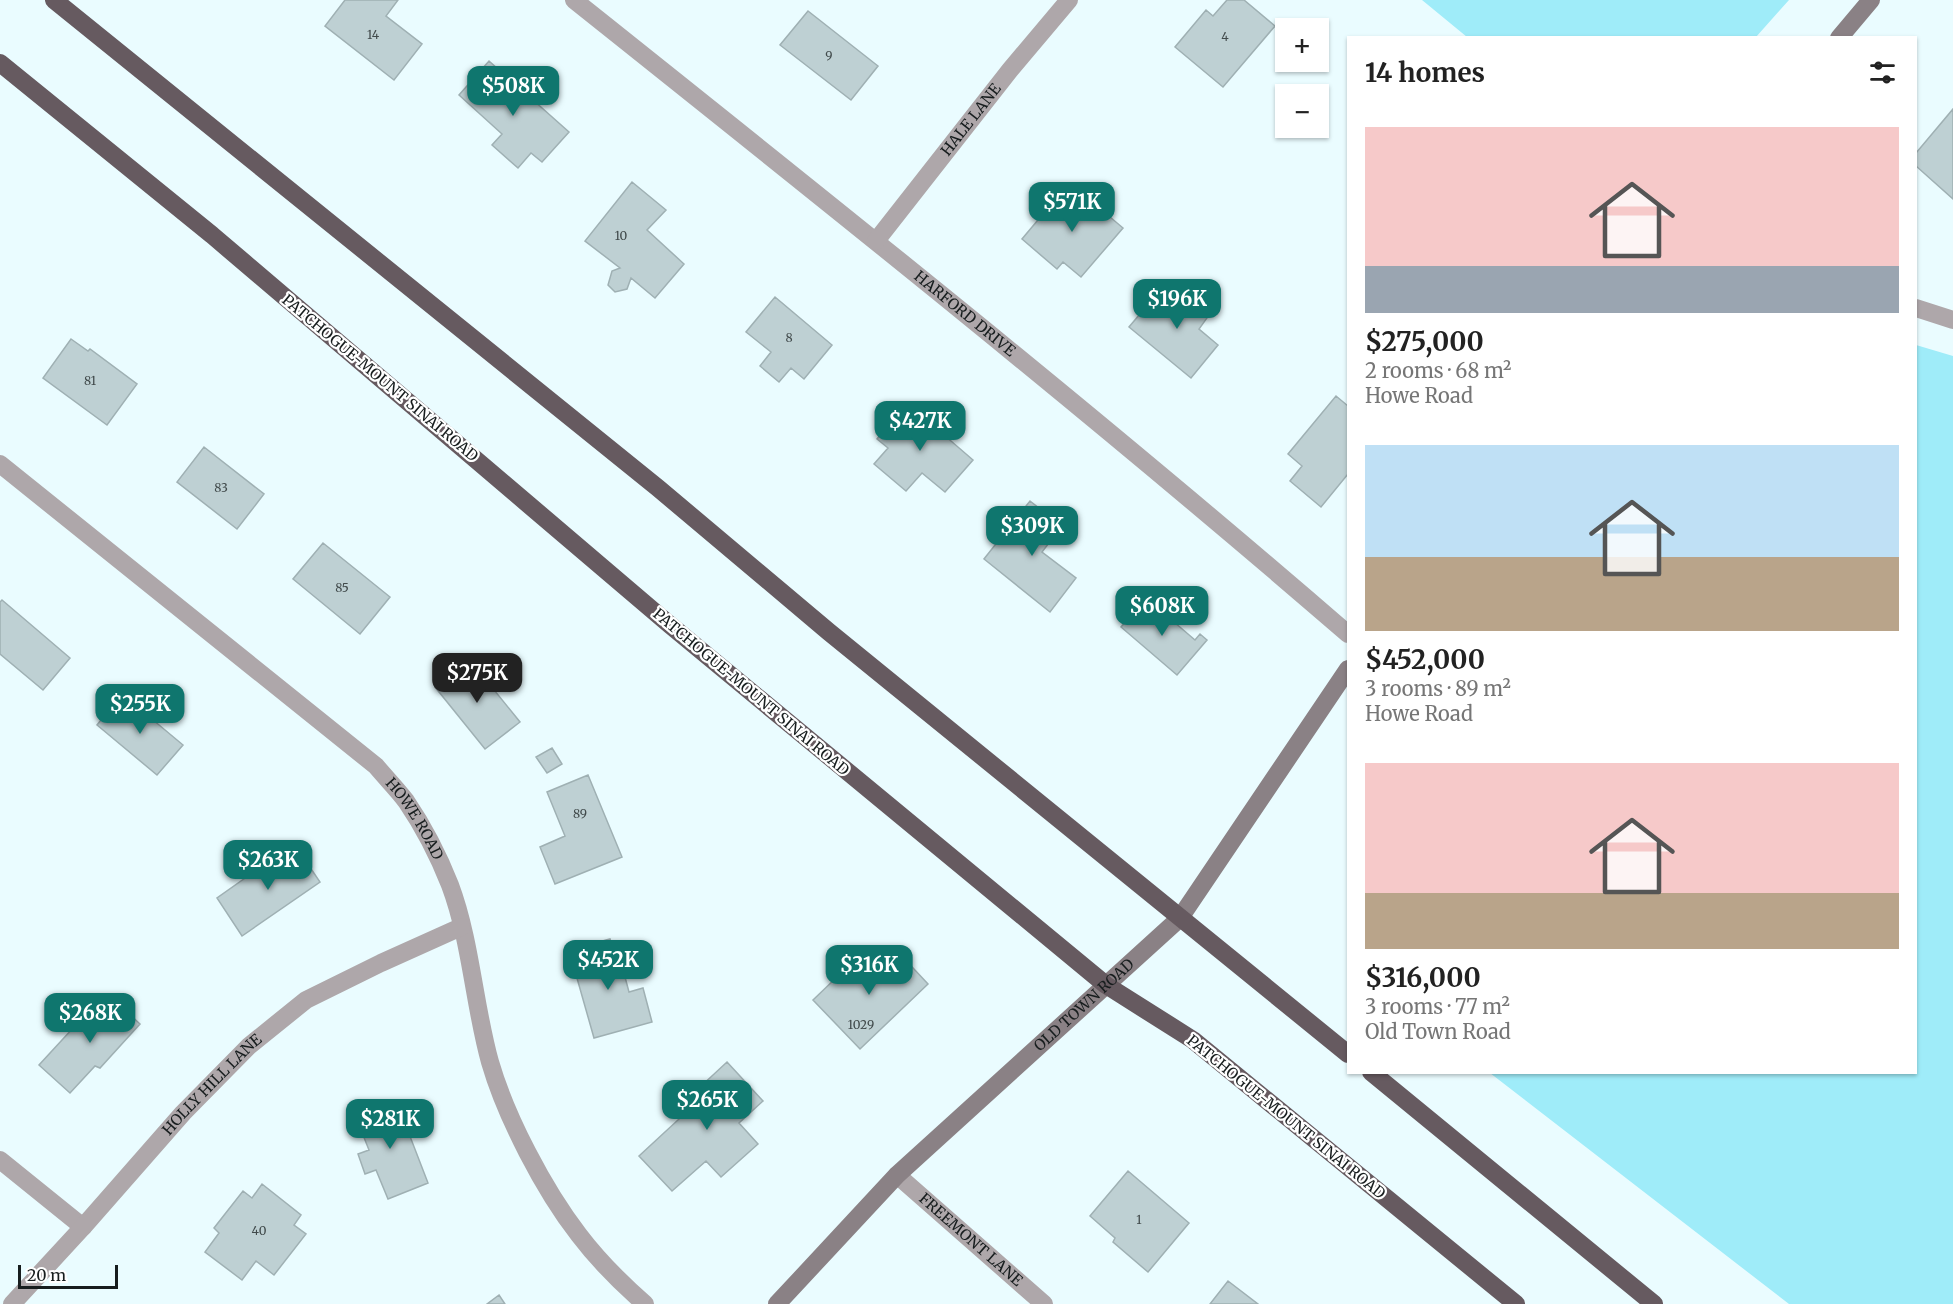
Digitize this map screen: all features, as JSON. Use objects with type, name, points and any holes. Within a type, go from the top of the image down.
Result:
[{"type":"highway","points":[[54,0],[648,481],[1347,1053]]},
{"type":"highway","name":"PATCHOGUE-MOUNT SINAI ROAD","points":[[0,63],[221,242],[670,625],[1106,986],[1193,1040],[1516,1304]]},
{"type":"highway","points":[[1373,1074],[1653,1304]]},
{"type":"main road","points":[[1841,36],[1871,0]]},
{"type":"main road","name":"OLD TOWN ROAD","points":[[777,1304],[897,1175],[1180,918],[1347,670]]},
{"type":"street","name":"HARFORD DRIVE","points":[[574,0],[876,241],[1219,522],[1347,633]]},
{"type":"street","name":"HALE LANE","points":[[876,241],[1010,70],[1069,0]]},
{"type":"street","points":[[1917,308],[1953,320]]},
{"type":"street","name":"HOWE ROAD","points":[[0,464],[376,766],[405,800],[427,838],[450,886],[490,1063],[510,1117],[542,1179],[579,1235],[621,1283],[645,1304]]},
{"type":"street","name":"HOLLY HILL LANE","points":[[12,1304],[183,1113],[249,1046],[306,1000],[461,927]]},
{"type":"street","points":[[0,1160],[83,1227]]},
{"type":"street","name":"FREEMONT LANE","points":[[897,1175],[1044,1304]]},
{"type":"shaded area","points":[[1422,0],[1789,0],[1757,36],[1466,36]]},
{"type":"shaded area","points":[[1917,345],[1953,356],[1953,1304],[1789,1304],[1491,1074],[1917,1074]]},
{"type":"building","points":[[345,0],[398,0],[386,16],[422,44],[394,80],[325,26]]},
{"type":"building","points":[[1227,0],[1244,0],[1275,26],[1223,87],[1175,47],[1206,10],[1213,16]]},
{"type":"building","points":[[808,11],[878,66],[851,100],[780,45]]},
{"type":"building","points":[[489,61],[569,132],[542,162],[531,153],[518,168],[492,145],[502,134],[459,95]]},
{"type":"building","points":[[1953,109],[1953,199],[1917,167],[1917,152]]},
{"type":"building","points":[[632,182],[666,210],[647,230],[684,264],[655,298],[631,278],[627,289],[615,292],[608,285],[612,271],[620,268],[585,241]]},
{"type":"building","points":[[1064,189],[1085,207],[1090,200],[1123,228],[1081,277],[1063,262],[1057,269],[1022,239]]},
{"type":"building","points":[[1161,289],[1178,303],[1188,291],[1212,311],[1199,329],[1218,345],[1191,378],[1129,327]]},
{"type":"building","points":[[775,297],[832,345],[804,379],[791,368],[779,382],[760,366],[771,352],[746,332]]},
{"type":"building","points":[[71,339],[88,351],[90,349],[137,384],[107,425],[43,378]]},
{"type":"building","points":[[1336,396],[1347,405],[1347,475],[1321,507],[1290,481],[1302,466],[1288,454]]},
{"type":"building","points":[[907,403],[973,460],[945,492],[922,473],[906,491],[874,464],[888,448],[877,439]]},
{"type":"building","points":[[204,447],[264,494],[237,529],[177,482]]},
{"type":"building","points":[[1030,501],[1062,526],[1042,552],[1076,578],[1050,612],[984,559]]},
{"type":"building","points":[[323,543],[390,597],[360,634],[293,579]]},
{"type":"building","points":[[1146,598],[1195,640],[1200,634],[1207,640],[1177,675],[1121,627]]},
{"type":"building","points":[[2,600],[70,658],[43,690],[0,654],[0,602]]},
{"type":"building","points":[[469,659],[520,722],[485,749],[435,687]]},
{"type":"building","points":[[122,694],[183,745],[157,775],[97,725]]},
{"type":"building","points":[[552,748],[562,764],[547,773],[536,757]]},
{"type":"building","points":[[588,775],[622,857],[555,884],[540,847],[565,836],[547,792]]},
{"type":"building","points":[[297,848],[320,882],[242,936],[217,898],[272,859],[278,861]]},
{"type":"building","points":[[610,939],[617,963],[621,962],[629,992],[643,988],[652,1022],[594,1038],[569,950]]},
{"type":"building","points":[[863,952],[883,971],[900,954],[928,984],[860,1049],[813,1000]]},
{"type":"building","points":[[111,997],[140,1024],[100,1068],[95,1066],[70,1093],[39,1065],[97,1002],[102,1006]]},
{"type":"building","points":[[727,1062],[763,1101],[739,1123],[758,1144],[721,1177],[706,1161],[672,1191],[639,1156],[705,1095],[699,1088]]},
{"type":"building","points":[[396,1100],[428,1183],[388,1199],[376,1170],[365,1174],[358,1154],[369,1150],[355,1115]]},
{"type":"building","points":[[1128,1171],[1189,1223],[1148,1272],[1113,1242],[1115,1238],[1090,1216]]},
{"type":"building","points":[[262,1184],[301,1215],[294,1225],[306,1234],[274,1275],[256,1261],[242,1280],[205,1252],[219,1233],[214,1228],[243,1191],[252,1198]]},
{"type":"building","points":[[1228,1281],[1258,1304],[1210,1304]]},
{"type":"building","points":[[499,1295],[505,1304],[487,1304]]}]
